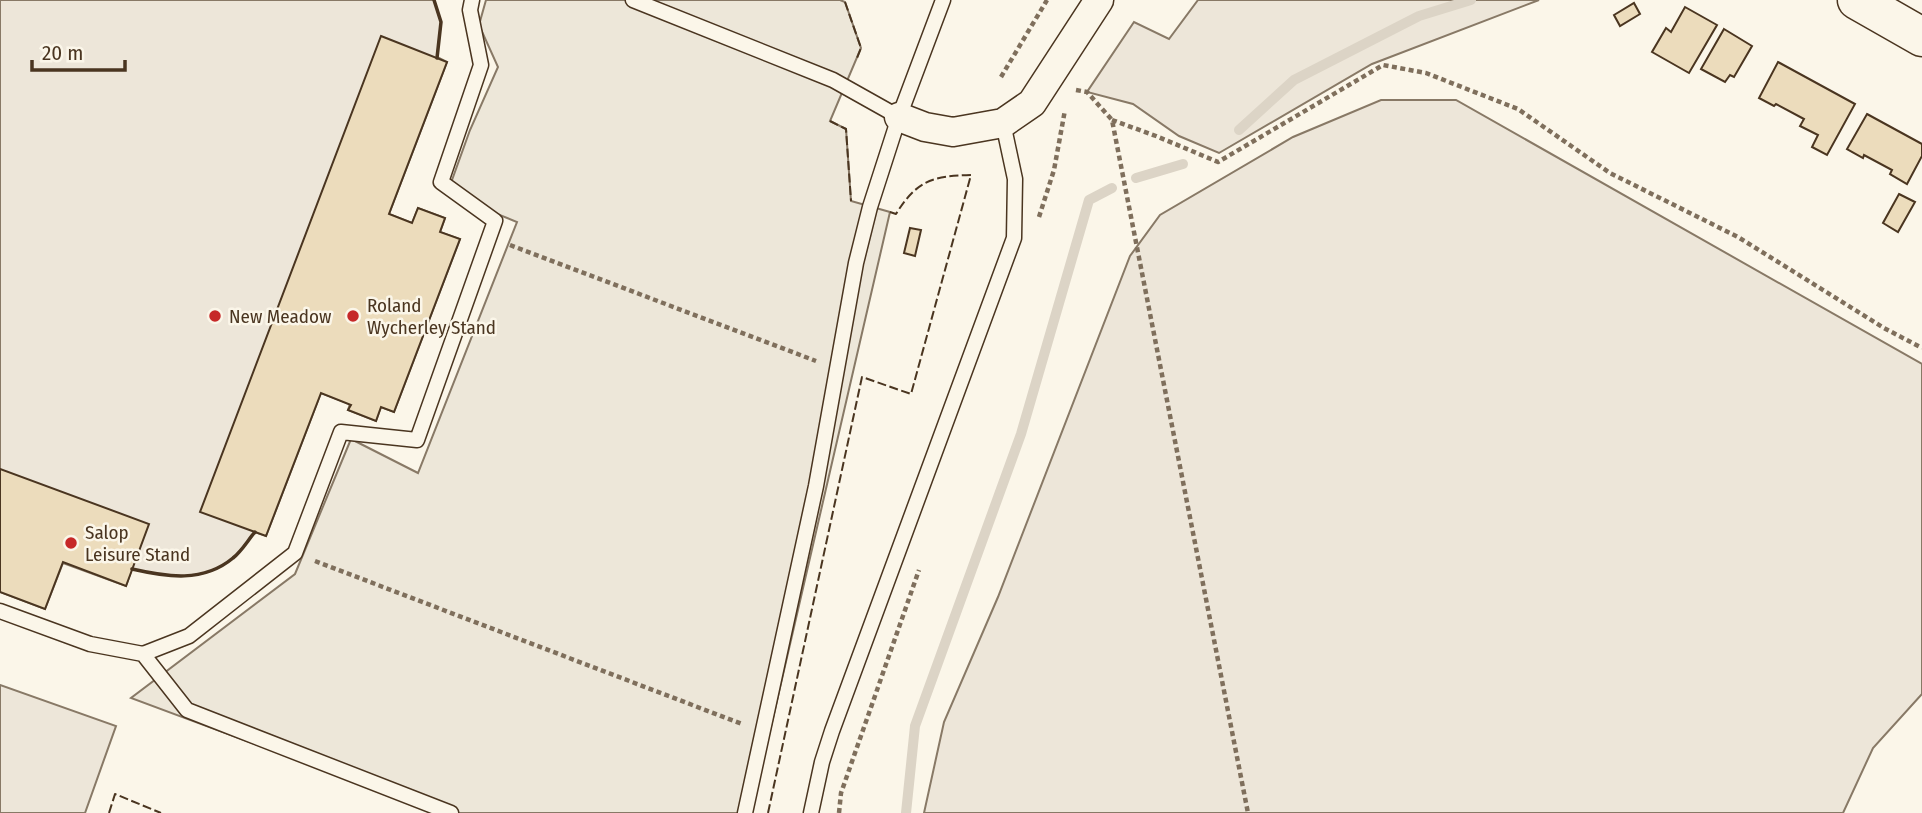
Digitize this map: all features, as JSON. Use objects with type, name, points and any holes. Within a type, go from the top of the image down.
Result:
[{"type":"main road","points":[[1857,0],[1922,37]]},
{"type":"street","points":[[899,117],[925,127],[953,132],[1003,124],[1032,103],[1099,0]]},
{"type":"lane","points":[[0,611],[90,644],[143,654],[189,636],[295,553],[341,432],[417,440],[495,221],[441,182],[481,65],[470,10],[472,0]]},
{"type":"lane","points":[[632,0],[833,80],[899,117]]},
{"type":"lane","points":[[745,813],[816,486],[856,263],[870,207],[899,117],[943,0]]},
{"type":"lane","points":[[811,813],[821,762],[1014,238],[1015,179],[1003,124]]},
{"type":"lane","points":[[143,654],[187,710],[452,813]]},
{"type":"path","points":[[1001,77],[1047,0]]},
{"type":"path","points":[[1068,89],[1087,92],[1112,120],[1218,162],[1383,65],[1426,73],[1518,109],[1610,173],[1738,237],[1884,328],[1922,348]]},
{"type":"path","points":[[1112,120],[1248,813]]},
{"type":"path","points":[[509,245],[821,363]]},
{"type":"path","points":[[295,553],[746,726]]},
{"type":"shaded area","name":"New Meadow","points":[[0,0],[434,0],[441,22],[437,57],[447,62],[389,214],[412,223],[418,208],[445,218],[440,232],[460,239],[394,412],[381,407],[376,421],[348,410],[350,404],[321,393],[266,536],[255,532],[233,558],[221,566],[197,575],[171,576],[132,569],[126,586],[63,563],[45,609],[0,592]]},
{"type":"shaded area","points":[[486,0],[840,0],[845,2],[861,48],[830,121],[846,129],[851,201],[890,212],[751,813],[440,813],[131,698],[295,574],[351,439],[418,473],[517,222],[447,194],[470,130],[498,67],[479,25]]},
{"type":"shaded area","points":[[1198,0],[1539,0],[1372,64],[1219,153],[1179,136],[1133,104],[1087,92],[1134,22],[1169,39]]},
{"type":"shaded area","points":[[1381,100],[1456,100],[1922,364],[1922,694],[1873,748],[1843,813],[924,813],[944,722],[998,597],[1130,256],[1160,215],[1293,137]]},
{"type":"shaded area","points":[[0,685],[116,726],[85,813],[0,813]]},
{"type":"building","points":[[1634,3],[1640,14],[1620,26],[1614,15]]},
{"type":"building","points":[[1685,7],[1717,25],[1689,73],[1652,52],[1666,28],[1671,32]]},
{"type":"building","points":[[1724,29],[1752,46],[1734,77],[1730,75],[1725,82],[1701,69]]},
{"type":"building","name":"Roland Wycherley Stand","points":[[381,36],[447,62],[389,214],[412,223],[418,208],[445,218],[440,232],[460,239],[394,412],[381,407],[376,421],[348,410],[351,405],[321,393],[266,536],[200,512]]},
{"type":"building","points":[[1778,62],[1855,104],[1827,155],[1812,147],[1818,135],[1800,126],[1804,119],[1759,98]]},
{"type":"building","points":[[1867,114],[1922,144],[1922,156],[1907,184],[1890,174],[1892,170],[1847,149]]},
{"type":"building","points":[[1899,194],[1915,202],[1898,232],[1883,223]]},
{"type":"building","points":[[910,228],[921,230],[915,256],[904,253]]},
{"type":"building","name":"Salop Leisure Stand","points":[[0,469],[149,524],[126,586],[63,562],[45,609],[0,592]]},
{"type":"waterway","points":[[1239,130],[1294,80],[1419,16],[1471,0]]},
{"type":"waterway","points":[[1136,178],[1183,164]]},
{"type":"waterway","points":[[906,813],[915,726],[1021,434],[1089,200],[1112,188]]},
{"type":"fence","points":[[845,2],[861,48],[857,58]]},
{"type":"fence","points":[[830,121],[846,129],[851,201]]},
{"type":"fence","points":[[768,813],[862,377],[911,394],[971,175],[927,182],[911,194],[896,214],[890,212]]},
{"type":"fence","points":[[109,813],[115,794],[161,813]]},
{"type":"wall","points":[[434,0],[441,22],[437,58]]},
{"type":"wall","points":[[132,569],[171,576],[197,575],[221,566],[236,555],[255,532]]},
{"type":"place","name":"New Meadow","points":[[215,316]]},
{"type":"place","name":"Roland Wycherley Stand","points":[[353,316]]},
{"type":"place","name":"Salop Leisure Stand","points":[[71,543]]}]
